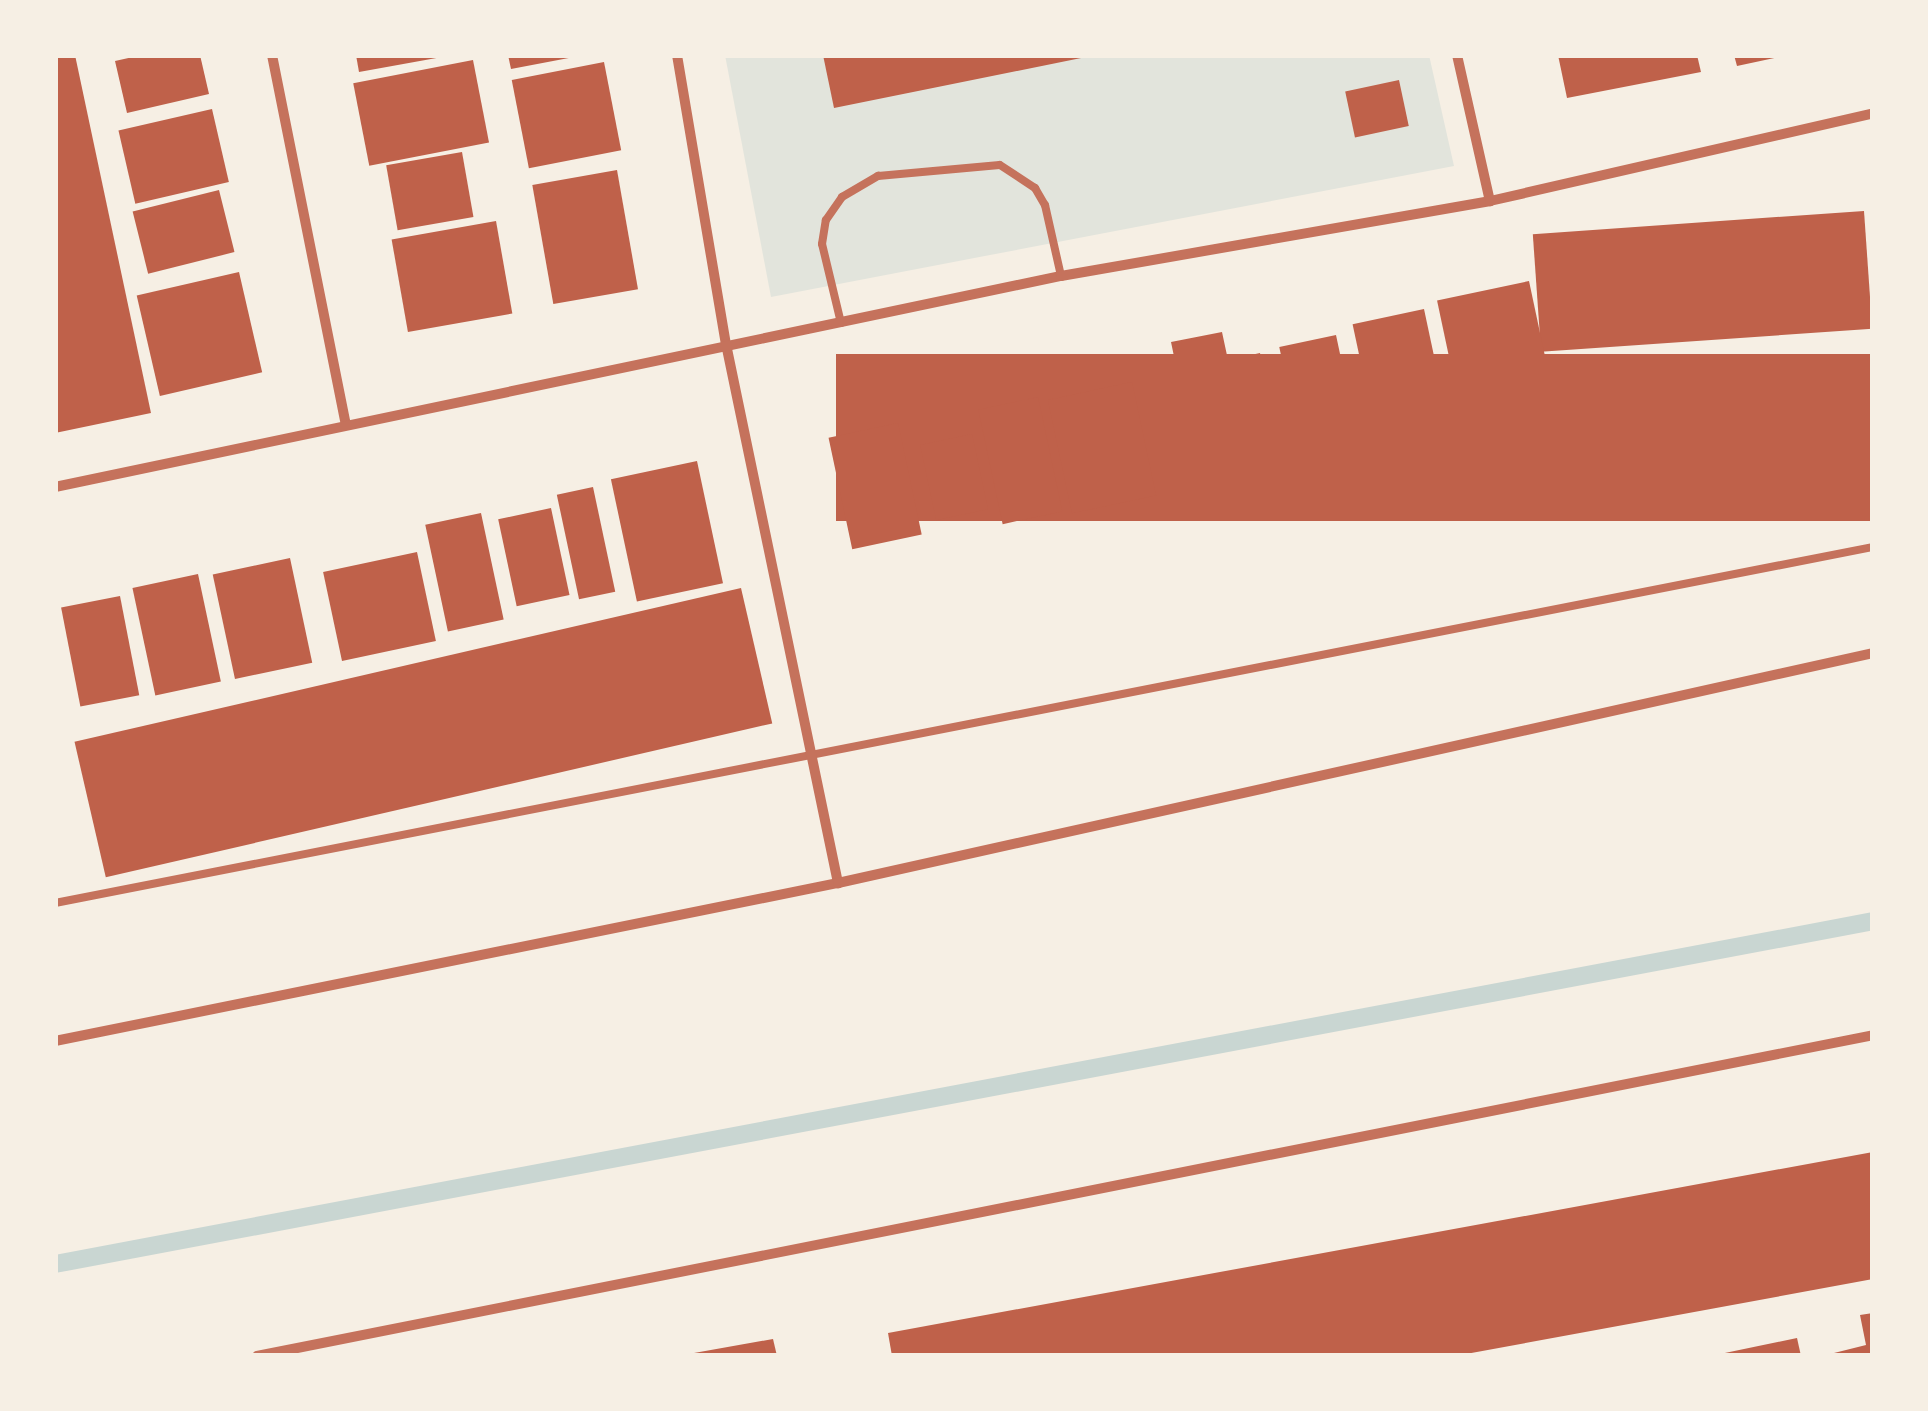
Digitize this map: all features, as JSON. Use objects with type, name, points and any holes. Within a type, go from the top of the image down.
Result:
[{"type":"street","points":[[272,55],[346,425]]},
{"type":"street","points":[[677,55],[726,344],[816,758],[838,882]]},
{"type":"street","points":[[1458,55],[1490,200]]},
{"type":"street","points":[[55,487],[1061,276],[1490,200],[1873,114]]},
{"type":"street","points":[[55,1041],[838,882],[1873,654]]},
{"type":"street","points":[[257,1356],[1873,1035]]},
{"type":"lane","points":[[841,323],[822,244],[826,220],[842,197],[878,176],[1000,165],[1035,188],[1045,204],[1061,276]]},
{"type":"lane","points":[[55,904],[816,758],[1873,547]]},
{"type":"shaded area","points":[[725,55],[1429,55],[1454,166],[771,297]]},
{"type":"building","points":[[55,55],[75,55],[151,413],[55,433]]},
{"type":"building","points":[[142,55],[200,55],[209,94],[127,113],[115,61]]},
{"type":"building","points":[[356,55],[441,55],[442,57],[359,72]]},
{"type":"building","points":[[508,55],[573,55],[574,57],[511,69]]},
{"type":"building","points":[[823,55],[1086,55],[1086,57],[834,108]]},
{"type":"building","points":[[1558,55],[1697,55],[1701,72],[1567,98]]},
{"type":"building","points":[[1734,55],[1779,55],[1779,57],[1737,66]]},
{"type":"building","points":[[473,60],[489,142],[369,166],[353,83]]},
{"type":"building","points":[[604,62],[621,150],[529,168],[512,80]]},
{"type":"building","points":[[1399,80],[1409,126],[1355,137],[1345,91]]},
{"type":"building","points":[[212,109],[229,182],[135,204],[118,131]]},
{"type":"building","points":[[462,152],[473,217],[398,230],[386,165]]},
{"type":"building","points":[[617,170],[638,289],[553,304],[532,185]]},
{"type":"building","points":[[219,190],[234,252],[148,274],[133,212]]},
{"type":"building","points":[[1864,211],[1872,329],[1541,352],[1533,234]]},
{"type":"building","points":[[496,221],[512,314],[408,332],[392,239]]},
{"type":"building","points":[[239,272],[262,372],[160,396],[137,296]]},
{"type":"building","points":[[1529,281],[1551,384],[1459,403],[1437,301]]},
{"type":"building","points":[[1424,309],[1447,418],[1376,433],[1353,324]]},
{"type":"building","points":[[1222,332],[1228,360],[1260,353],[1280,447],[1179,468],[1159,375],[1177,371],[1171,342]]},
{"type":"building","points":[[1336,335],[1356,429],[1299,441],[1279,347]]},
{"type":"building","points":[[836,354],[1873,354],[1873,521],[836,521]]},
{"type":"building","points":[[1132,382],[1156,495],[1072,513],[1048,400]]},
{"type":"building","points":[[1038,397],[1062,511],[1003,524],[978,410]]},
{"type":"building","points":[[898,423],[922,535],[852,549],[829,438]]},
{"type":"building","points":[[972,434],[988,509],[936,520],[920,445]]},
{"type":"building","points":[[697,461],[723,583],[637,602],[611,479]]},
{"type":"building","points":[[593,487],[615,592],[579,599],[557,495]]},
{"type":"building","points":[[551,508],[570,595],[517,606],[498,519]]},
{"type":"building","points":[[481,513],[504,620],[448,631],[425,525]]},
{"type":"building","points":[[417,552],[436,641],[342,661],[323,572]]},
{"type":"building","points":[[290,558],[312,663],[235,679],[213,574]]},
{"type":"building","points":[[198,574],[221,682],[155,696],[132,588]]},
{"type":"building","points":[[741,588],[772,723],[106,877],[75,742]]},
{"type":"building","points":[[120,596],[139,695],[80,707],[61,607]]},
{"type":"building","points":[[1873,1152],[1873,1279],[1455,1356],[892,1356],[888,1333]]},
{"type":"building","points":[[1873,1313],[1873,1356],[1822,1356],[1866,1345],[1860,1315]]},
{"type":"building","points":[[1797,1338],[1801,1356],[1720,1354]]},
{"type":"building","points":[[773,1339],[777,1356],[694,1353]]},
{"type":"waterway","points":[[55,1264],[1873,921]]}]
